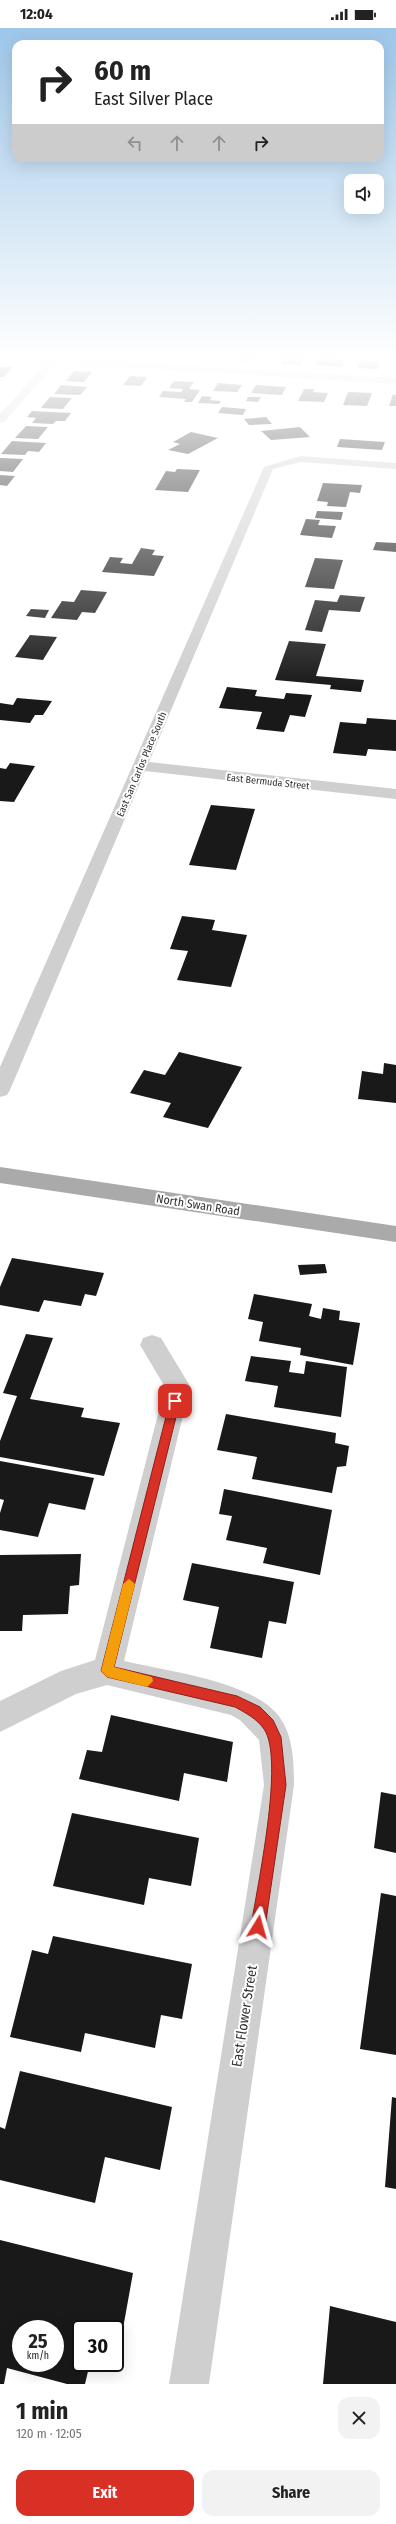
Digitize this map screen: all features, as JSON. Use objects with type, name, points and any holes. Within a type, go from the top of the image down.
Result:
[{"type":"main road","name":"North Swan Road","points":[[0,1175],[396,1234]]},
{"type":"street","name":"East San Carlos Place South","points":[[0,1090],[269,468]]},
{"type":"street","name":"East Bermuda Street","points":[[140,766],[396,794]]},
{"type":"street","points":[[0,1717],[72,1681],[107,1671],[178,1386],[152,1345]]},
{"type":"street","name":"East Flower Street","points":[[107,1671],[237,1702],[255,1712],[268,1724],[275,1737],[278,1757],[279,1785],[189,2384]]},
{"type":"building","points":[[0,468],[16,468],[13,472],[0,471]]},
{"type":"building","points":[[177,469],[200,470],[188,492],[155,490],[166,471],[175,472]]},
{"type":"building","points":[[0,475],[15,476],[7,486],[0,485]]},
{"type":"building","points":[[323,483],[362,485],[360,493],[350,492],[346,507],[327,506],[328,502],[317,501]]},
{"type":"building","points":[[317,511],[343,512],[341,520],[315,518]]},
{"type":"building","points":[[306,519],[320,520],[318,525],[336,526],[332,538],[300,535]]},
{"type":"building","points":[[376,542],[396,543],[396,552],[373,550]]},
{"type":"building","points":[[141,548],[155,550],[152,555],[164,556],[154,576],[102,572],[110,557],[123,558],[120,563],[132,564]]},
{"type":"building","points":[[315,558],[343,560],[334,589],[305,587]]},
{"type":"building","points":[[81,590],[107,592],[95,613],[82,612],[77,620],[51,618],[62,601],[74,602]]},
{"type":"building","points":[[340,595],[365,597],[360,612],[329,610],[322,632],[305,630],[315,600],[337,602]]},
{"type":"building","points":[[31,609],[49,610],[45,618],[26,616]]},
{"type":"building","points":[[30,635],[57,637],[43,660],[15,657]]},
{"type":"building","points":[[289,641],[326,644],[316,676],[364,680],[361,692],[330,689],[331,685],[275,680]]},
{"type":"building","points":[[227,687],[257,690],[255,696],[284,699],[286,693],[312,695],[305,717],[290,715],[284,732],[256,729],[262,712],[219,708]]},
{"type":"building","points":[[17,698],[52,701],[43,715],[35,715],[30,723],[0,720],[0,703],[13,705]]},
{"type":"building","points":[[367,718],[396,720],[396,751],[368,749],[366,756],[333,753],[340,722],[366,724]]},
{"type":"building","points":[[10,763],[35,766],[14,802],[0,801],[0,768],[6,769]]},
{"type":"building","points":[[211,805],[255,809],[236,870],[189,865]]},
{"type":"building","points":[[182,916],[215,920],[212,930],[247,935],[231,987],[177,980],[188,951],[170,949]]},
{"type":"building","points":[[179,1052],[242,1067],[208,1128],[163,1117],[171,1103],[130,1093],[144,1070],[165,1075]]},
{"type":"building","points":[[384,1063],[396,1065],[396,1103],[358,1099],[362,1071],[383,1074]]},
{"type":"building","points":[[12,1258],[104,1273],[96,1296],[85,1294],[81,1306],[44,1300],[39,1312],[0,1305],[0,1287]]},
{"type":"building","points":[[325,1264],[327,1273],[300,1275],[298,1265]]},
{"type":"building","points":[[254,1294],[312,1304],[309,1316],[321,1319],[323,1308],[340,1311],[339,1320],[360,1323],[353,1365],[300,1355],[301,1348],[259,1341],[263,1322],[248,1319]]},
{"type":"building","points":[[26,1334],[53,1338],[30,1399],[84,1408],[81,1417],[120,1423],[104,1476],[0,1457],[0,1441],[17,1396],[3,1393]]},
{"type":"building","points":[[251,1356],[291,1361],[289,1372],[304,1374],[306,1361],[347,1367],[341,1417],[274,1407],[278,1386],[245,1381]]},
{"type":"building","points":[[226,1414],[336,1433],[335,1443],[349,1446],[346,1466],[337,1467],[332,1493],[252,1479],[257,1457],[217,1450]]},
{"type":"building","points":[[0,1461],[94,1478],[85,1510],[49,1503],[38,1537],[0,1530],[0,1513],[4,1500],[0,1499]]},
{"type":"building","points":[[224,1489],[332,1510],[320,1575],[263,1563],[267,1548],[226,1540],[232,1516],[219,1514]]},
{"type":"building","points":[[81,1554],[79,1585],[70,1586],[68,1614],[23,1615],[22,1631],[0,1631],[0,1555]]},
{"type":"building","points":[[192,1563],[294,1582],[286,1624],[269,1621],[262,1658],[210,1648],[219,1607],[183,1600]]},
{"type":"building","points":[[111,1715],[233,1742],[227,1782],[184,1773],[179,1801],[79,1779],[87,1750],[102,1752]]},
{"type":"building","points":[[381,1792],[396,1795],[396,1853],[374,1848]]},
{"type":"building","points":[[72,1813],[199,1838],[191,1886],[149,1878],[144,1905],[53,1886]]},
{"type":"building","points":[[381,1893],[396,1896],[396,2055],[360,2049]]},
{"type":"building","points":[[53,1936],[192,1964],[182,2019],[161,2015],[155,2048],[85,2033],[81,2052],[10,2037],[32,1950],[48,1954]]},
{"type":"building","points":[[20,2071],[172,2107],[160,2170],[105,2157],[95,2203],[0,2180],[0,2127],[5,2129]]},
{"type":"building","points":[[392,2097],[396,2098],[396,2189],[385,2187]]},
{"type":"building","points":[[0,2240],[133,2273],[124,2323],[124,2320],[72,2320],[72,2372],[88,2372],[85,2384],[67,2384],[22,2372],[64,2372],[64,2320],[12,2320],[12,2369],[7,2368],[4,2384],[0,2384]]},
{"type":"building","points":[[330,2306],[396,2322],[396,2384],[323,2384]]},
{"type":"slow traffic","points":[[129,1584],[107,1671],[147,1681]]},
{"type":"route","points":[[175,1401],[107,1671],[237,1702],[255,1712],[268,1724],[275,1737],[278,1757],[279,1785],[258,1927]]}]
